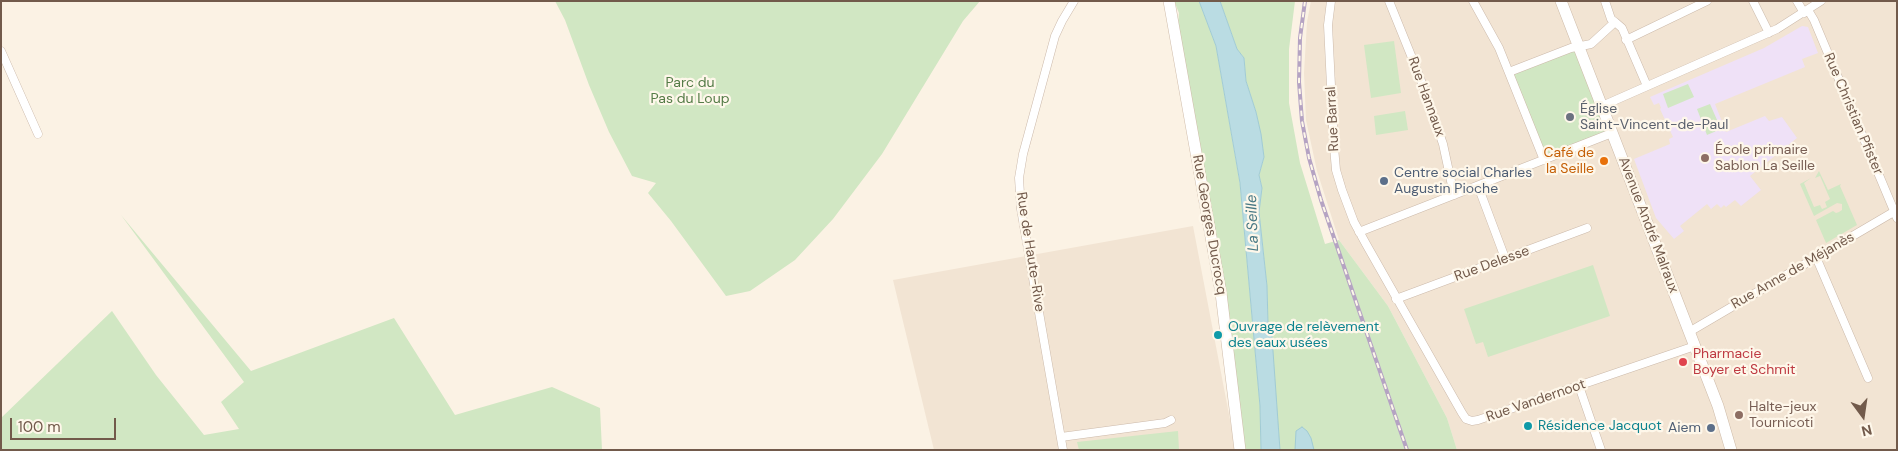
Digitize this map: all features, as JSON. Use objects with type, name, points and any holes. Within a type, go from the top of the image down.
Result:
[{"type":"main road","name":"Rue Georges Ducrocq","points":[[1169,1],[1218,276],[1229,350],[1240,450]]},
{"type":"main road","name":"Avenue André Malraux","points":[[1561,1],[1721,414],[1731,450]]},
{"type":"street","name":"Rue de Haute-Rive","points":[[1063,450],[1021,209],[1019,178],[1023,154],[1055,36],[1074,1]]},
{"type":"street","name":"Rue Barral","points":[[1331,1],[1328,25],[1336,170],[1359,232]]},
{"type":"street","name":"Rue Hannaux","points":[[1389,1],[1419,75],[1443,144],[1454,195]]},
{"type":"street","points":[[1473,1],[1510,72],[1544,160]]},
{"type":"street","points":[[1605,1],[1612,19],[1622,28],[1647,86]]},
{"type":"street","points":[[1626,40],[1707,1]]},
{"type":"street","points":[[1753,1],[1769,33]]},
{"type":"street","name":"Rue Christian Pfister","points":[[1797,1],[1814,20],[1896,213]]},
{"type":"street","points":[[1602,106],[1769,33],[1806,12],[1821,1]]},
{"type":"street","points":[[1510,72],[1572,48],[1592,44],[1615,22]]},
{"type":"street","points":[[1,51],[38,134]]},
{"type":"street","points":[[1359,232],[1612,133]]},
{"type":"street","points":[[1478,186],[1505,258]]},
{"type":"street","name":"Rue Anne de Méjanès","points":[[1689,332],[1896,213]]},
{"type":"street","name":"Rue Delesse","points":[[1396,299],[1587,228]]},
{"type":"street","name":"Rue Vandernoot","points":[[1359,232],[1466,419],[1478,420],[1695,346]]},
{"type":"street","points":[[1816,258],[1868,378]]},
{"type":"street","points":[[1580,386],[1601,450]]},
{"type":"street","points":[[1061,437],[1165,424],[1171,420]]},
{"type":"shaded area","points":[[1311,1],[1897,1],[1897,450],[1457,450],[1447,418],[1388,306],[1339,240],[1317,171],[1306,120],[1304,73],[1307,22]]},
{"type":"shaded area","name":"École primaire Sablon La Seille","points":[[1802,26],[1808,27],[1818,53],[1802,59],[1805,67],[1715,104],[1726,132],[1765,116],[1769,121],[1782,117],[1797,138],[1750,176],[1761,190],[1741,206],[1735,200],[1726,207],[1724,205],[1721,208],[1717,204],[1711,209],[1707,204],[1680,226],[1684,231],[1674,239],[1656,218],[1634,159],[1670,144],[1669,139],[1673,137],[1659,103],[1654,105],[1650,97],[1764,48]]},
{"type":"shaded area","points":[[1193,226],[1231,425],[1237,425],[1240,450],[934,450],[893,280]]},
{"type":"green space","name":"Parc du Pas du Loup","points":[[555,1],[980,1],[963,21],[882,154],[833,219],[795,260],[750,291],[726,296],[648,193],[656,183],[632,176],[609,132],[565,20]]},
{"type":"green space","points":[[1174,1],[1199,1],[1216,46],[1240,184],[1260,406],[1261,450],[1245,450],[1178,24],[1179,13]]},
{"type":"green space","points":[[1220,1],[1295,1],[1289,49],[1289,103],[1300,163],[1325,244],[1339,240],[1388,306],[1447,418],[1457,450],[1280,450],[1259,212],[1262,188],[1259,175],[1264,157],[1256,112],[1246,81],[1244,58],[1237,49]]},
{"type":"green space","points":[[1394,41],[1401,93],[1371,98],[1364,45]]},
{"type":"green space","points":[[1574,47],[1612,133],[1544,160],[1509,72]]},
{"type":"green space","points":[[1688,84],[1694,97],[1668,108],[1663,94]]},
{"type":"green space","points":[[1710,104],[1721,129],[1707,135],[1697,109]]},
{"type":"green space","points":[[1405,111],[1408,130],[1376,135],[1374,116]]},
{"type":"green space","points":[[1819,171],[1828,190],[1841,184],[1840,186],[1857,225],[1826,243],[1816,220],[1833,211],[1839,212],[1842,210],[1842,204],[1837,203],[1814,216],[1800,184],[1811,178],[1804,183],[1814,207],[1820,205],[1822,209],[1827,207],[1825,202],[1830,199],[1820,176],[1815,178]]},
{"type":"green space","points":[[121,215],[251,371],[394,318],[455,415],[552,387],[600,408],[602,450],[1,450],[1,418],[112,311],[156,375],[204,435],[239,429],[221,402],[244,382]]},
{"type":"green space","points":[[1593,265],[1610,316],[1488,357],[1483,342],[1476,344],[1464,309]]},
{"type":"green space","points":[[1178,431],[1179,450],[1079,450],[1077,442]]},
{"type":"water","name":"La Seille","points":[[1199,1],[1220,1],[1237,49],[1244,58],[1246,81],[1261,134],[1264,157],[1259,175],[1262,188],[1259,212],[1267,286],[1268,324],[1272,337],[1280,450],[1261,450],[1260,406],[1240,183],[1216,46]]},
{"type":"water","points":[[1302,427],[1311,438],[1314,450],[1295,450],[1296,431]]},
{"type":"railway","points":[[1305,1],[1300,38],[1299,82],[1302,121],[1309,158],[1321,200],[1407,450]]},
{"type":"place","name":"Église Saint-Vincent-de-Paul","points":[[1570,117]]},
{"type":"place","name":"École primaire Sablon La Seille","points":[[1705,158]]},
{"type":"place","name":"Café de la Seille","points":[[1604,161]]},
{"type":"place","name":"Centre social Charles Augustin Pioche","points":[[1384,181]]},
{"type":"place","name":"Ouvrage de relèvement des eaux usées","points":[[1218,335]]},
{"type":"place","name":"Pharmacie Boyer et Schmit","points":[[1683,362]]},
{"type":"place","name":"Halte-jeux Tournicoti","points":[[1739,415]]},
{"type":"place","name":"Résidence Jacquot","points":[[1528,426]]},
{"type":"place","name":"Aiem","points":[[1711,428]]}]
